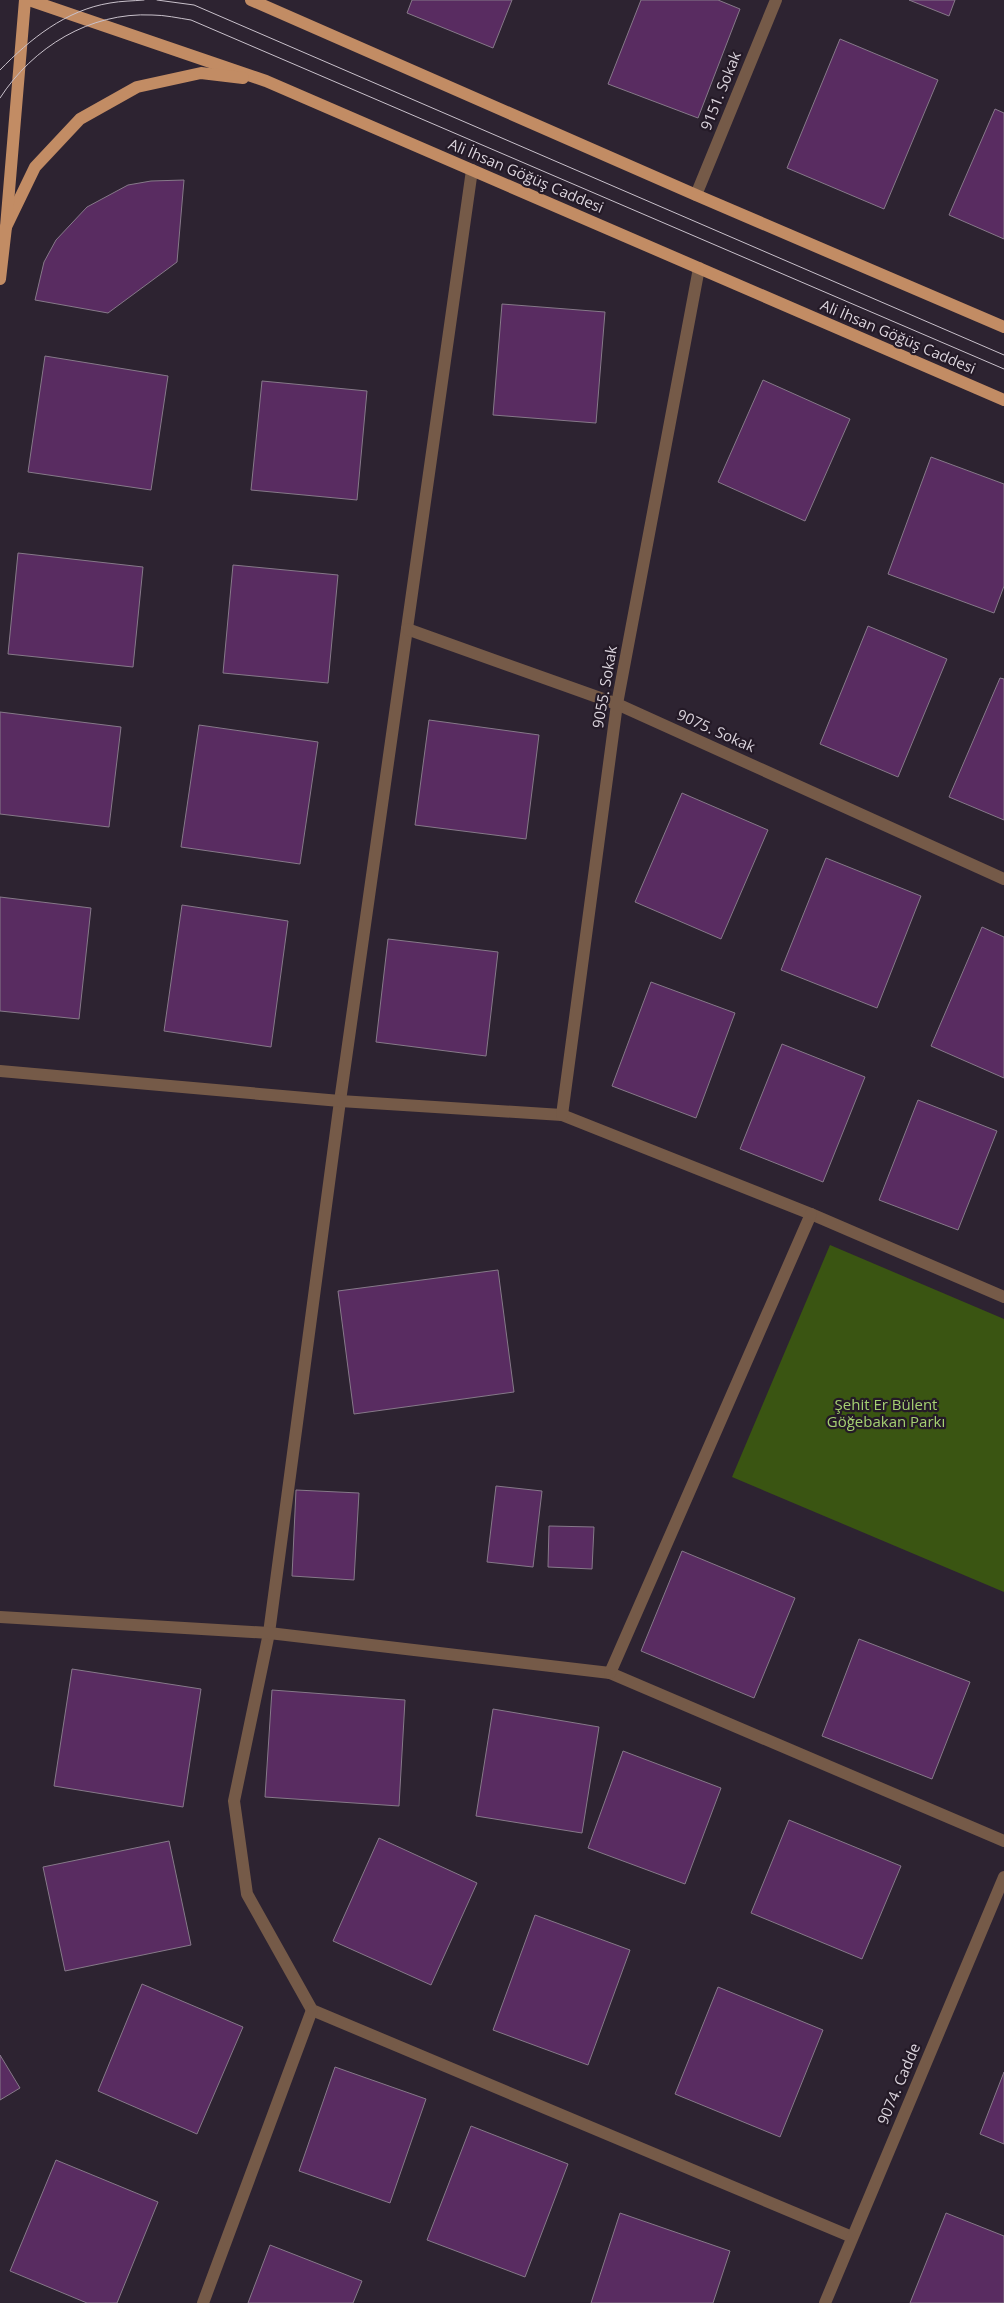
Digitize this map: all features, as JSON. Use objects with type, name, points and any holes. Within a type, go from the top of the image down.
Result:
[{"type":"main road","name":"Ali İhsan Göğüş Caddesi","points":[[27,0],[266,81],[1004,400]]},
{"type":"main road","points":[[0,279],[27,0]]},
{"type":"main road","points":[[251,0],[696,195],[1004,327]]},
{"type":"main road","points":[[270,0],[287,15]]},
{"type":"main road","points":[[6,227],[35,167],[80,119],[88,114],[137,87],[201,73],[266,81]]},
{"type":"street","name":"9151. Sokak","points":[[696,195],[776,0]]},
{"type":"street","points":[[472,170],[340,1102],[269,1633],[234,1802],[247,1894],[312,2010],[852,2237]]},
{"type":"street","name":"9055. Sokak","points":[[562,1115],[618,704],[699,268]]},
{"type":"street","name":"9075. Sokak","points":[[407,629],[618,704],[1004,880]]},
{"type":"street","points":[[0,1071],[340,1102],[562,1115],[811,1214],[1004,1297]]},
{"type":"street","points":[[610,1673],[811,1214]]},
{"type":"street","points":[[0,1617],[269,1633],[610,1673],[1004,1841]]},
{"type":"street","name":"9074. Cadde","points":[[825,2303],[1004,1877]]},
{"type":"street","points":[[203,2303],[312,2010]]},
{"type":"green space","name":"Şehit Er Bülent Göğebakan Parkı","points":[[830,1245],[1004,1319],[1004,1592],[732,1477]]},
{"type":"building","points":[[412,0],[512,0],[493,48],[407,13]]},
{"type":"building","points":[[641,0],[718,0],[740,9],[698,118],[608,84]]},
{"type":"building","points":[[909,0],[955,0],[949,16]]},
{"type":"building","points":[[840,39],[938,80],[884,209],[787,168]]},
{"type":"building","points":[[995,109],[1004,113],[1004,239],[949,215]]},
{"type":"building","points":[[184,180],[177,262],[108,313],[35,300],[44,262],[56,240],[87,207],[128,185],[151,181]]},
{"type":"building","points":[[502,304],[605,312],[596,423],[493,415]]},
{"type":"building","points":[[45,356],[168,376],[151,490],[28,472]]},
{"type":"building","points":[[763,380],[850,419],[805,521],[718,482]]},
{"type":"building","points":[[262,381],[367,391],[357,500],[251,490]]},
{"type":"building","points":[[931,457],[1004,484],[1004,586],[994,613],[888,574]]},
{"type":"building","points":[[18,553],[143,567],[133,667],[8,654]]},
{"type":"building","points":[[233,565],[338,575],[328,683],[223,673]]},
{"type":"building","points":[[868,626],[947,659],[898,777],[820,744]]},
{"type":"building","points":[[1000,678],[1004,679],[1004,820],[949,797]]},
{"type":"building","points":[[0,712],[121,727],[109,827],[0,814]]},
{"type":"building","points":[[429,720],[539,735],[526,839],[415,825]]},
{"type":"building","points":[[199,725],[318,742],[300,864],[181,847]]},
{"type":"building","points":[[682,793],[768,830],[721,939],[635,902]]},
{"type":"building","points":[[826,858],[921,896],[877,1008],[781,970]]},
{"type":"building","points":[[0,897],[91,908],[79,1019],[0,1011]]},
{"type":"building","points":[[182,905],[288,921],[271,1047],[164,1031]]},
{"type":"building","points":[[982,927],[1004,937],[1004,1078],[931,1046]]},
{"type":"building","points":[[388,939],[498,952],[486,1056],[376,1042]]},
{"type":"building","points":[[651,982],[735,1013],[696,1118],[612,1086]]},
{"type":"building","points":[[782,1044],[865,1077],[823,1182],[740,1149]]},
{"type":"building","points":[[918,1100],[997,1131],[958,1230],[879,1200]]},
{"type":"building","points":[[498,1270],[514,1392],[354,1414],[338,1291]]},
{"type":"building","points":[[496,1486],[542,1491],[533,1567],[487,1562]]},
{"type":"building","points":[[296,1490],[359,1493],[354,1580],[292,1576]]},
{"type":"building","points":[[549,1526],[594,1527],[592,1569],[548,1567]]},
{"type":"building","points":[[682,1551],[795,1598],[754,1698],[641,1651]]},
{"type":"building","points":[[859,1639],[970,1682],[932,1779],[822,1736]]},
{"type":"building","points":[[72,1669],[201,1689],[183,1807],[54,1786]]},
{"type":"building","points":[[272,1690],[405,1700],[399,1806],[265,1797]]},
{"type":"building","points":[[493,1709],[599,1727],[582,1833],[476,1816]]},
{"type":"building","points":[[623,1751],[721,1788],[685,1884],[588,1848]]},
{"type":"building","points":[[789,1820],[901,1866],[862,1959],[751,1913]]},
{"type":"building","points":[[379,1838],[477,1883],[431,1985],[333,1941]]},
{"type":"building","points":[[169,1841],[191,1945],[65,1971],[43,1867]]},
{"type":"building","points":[[535,1915],[630,1950],[588,2065],[493,2030]]},
{"type":"building","points":[[142,1984],[243,2027],[197,2134],[98,2091]]},
{"type":"building","points":[[718,1987],[823,2030],[780,2137],[675,2094]]},
{"type":"building","points":[[0,2055],[20,2088],[0,2100]]},
{"type":"building","points":[[335,2067],[426,2099],[390,2203],[299,2171]]},
{"type":"building","points":[[1004,2072],[1004,2144],[980,2134]]},
{"type":"building","points":[[471,2126],[568,2164],[525,2277],[427,2240]]},
{"type":"building","points":[[56,2160],[158,2202],[117,2303],[87,2303],[10,2271]]},
{"type":"building","points":[[620,2213],[730,2251],[713,2303],[591,2303]]},
{"type":"building","points":[[946,2213],[1004,2236],[1004,2303],[910,2303]]},
{"type":"building","points":[[270,2245],[362,2281],[353,2303],[248,2303]]},
{"type":"tram line","points":[[0,70],[36,37],[78,12],[114,2],[144,0]]},
{"type":"tram line","points":[[157,0],[194,5],[1004,355]]},
{"type":"tram line","points":[[0,98],[29,63],[65,36],[85,26],[129,16],[157,15],[191,20],[1004,369]]}]
